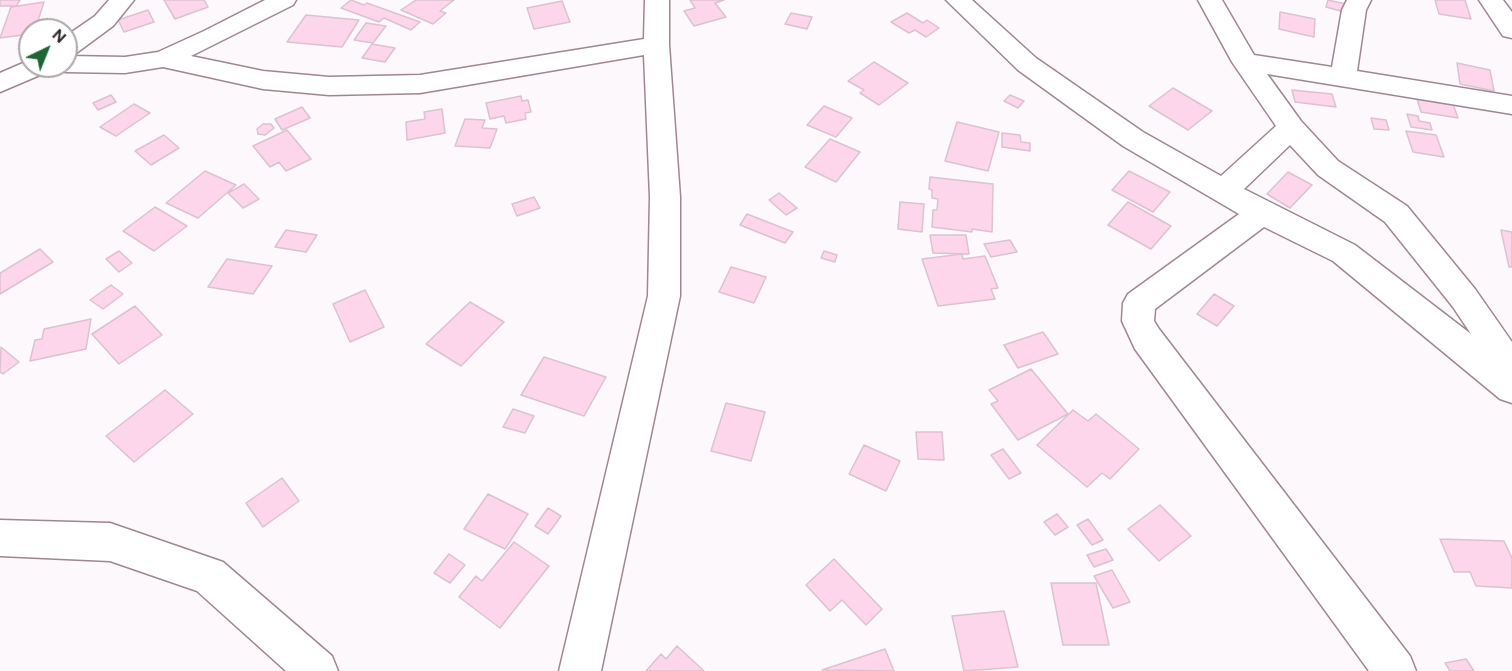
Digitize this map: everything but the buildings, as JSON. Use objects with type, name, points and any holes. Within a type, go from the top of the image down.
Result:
[{"type":"street","points":[[78,40],[105,21],[122,0]]},
{"type":"street","points":[[78,64],[125,65],[163,59],[213,37],[284,0]]},
{"type":"street","points":[[580,671],[664,296],[665,198],[656,45],[657,0]]},
{"type":"street","points":[[958,0],[1027,64],[1133,139],[1262,213],[1344,253],[1512,388]]},
{"type":"street","points":[[1210,0],[1245,62],[1291,128],[1328,168],[1396,214],[1464,298],[1512,369]]},
{"type":"street","points":[[1343,79],[1354,10],[1359,0]]},
{"type":"street","points":[[1491,0],[1512,30]]},
{"type":"street","points":[[163,59],[263,80],[351,86],[420,84],[656,45]]},
{"type":"street","points":[[1245,62],[1512,105]]},
{"type":"street","points":[[0,83],[18,75]]},
{"type":"street","points":[[1224,191],[1291,128]]},
{"type":"street","points":[[1262,213],[1139,303],[1138,321],[1147,339],[1395,671]]},
{"type":"street","points":[[0,538],[110,542],[209,576],[317,671]]}]
